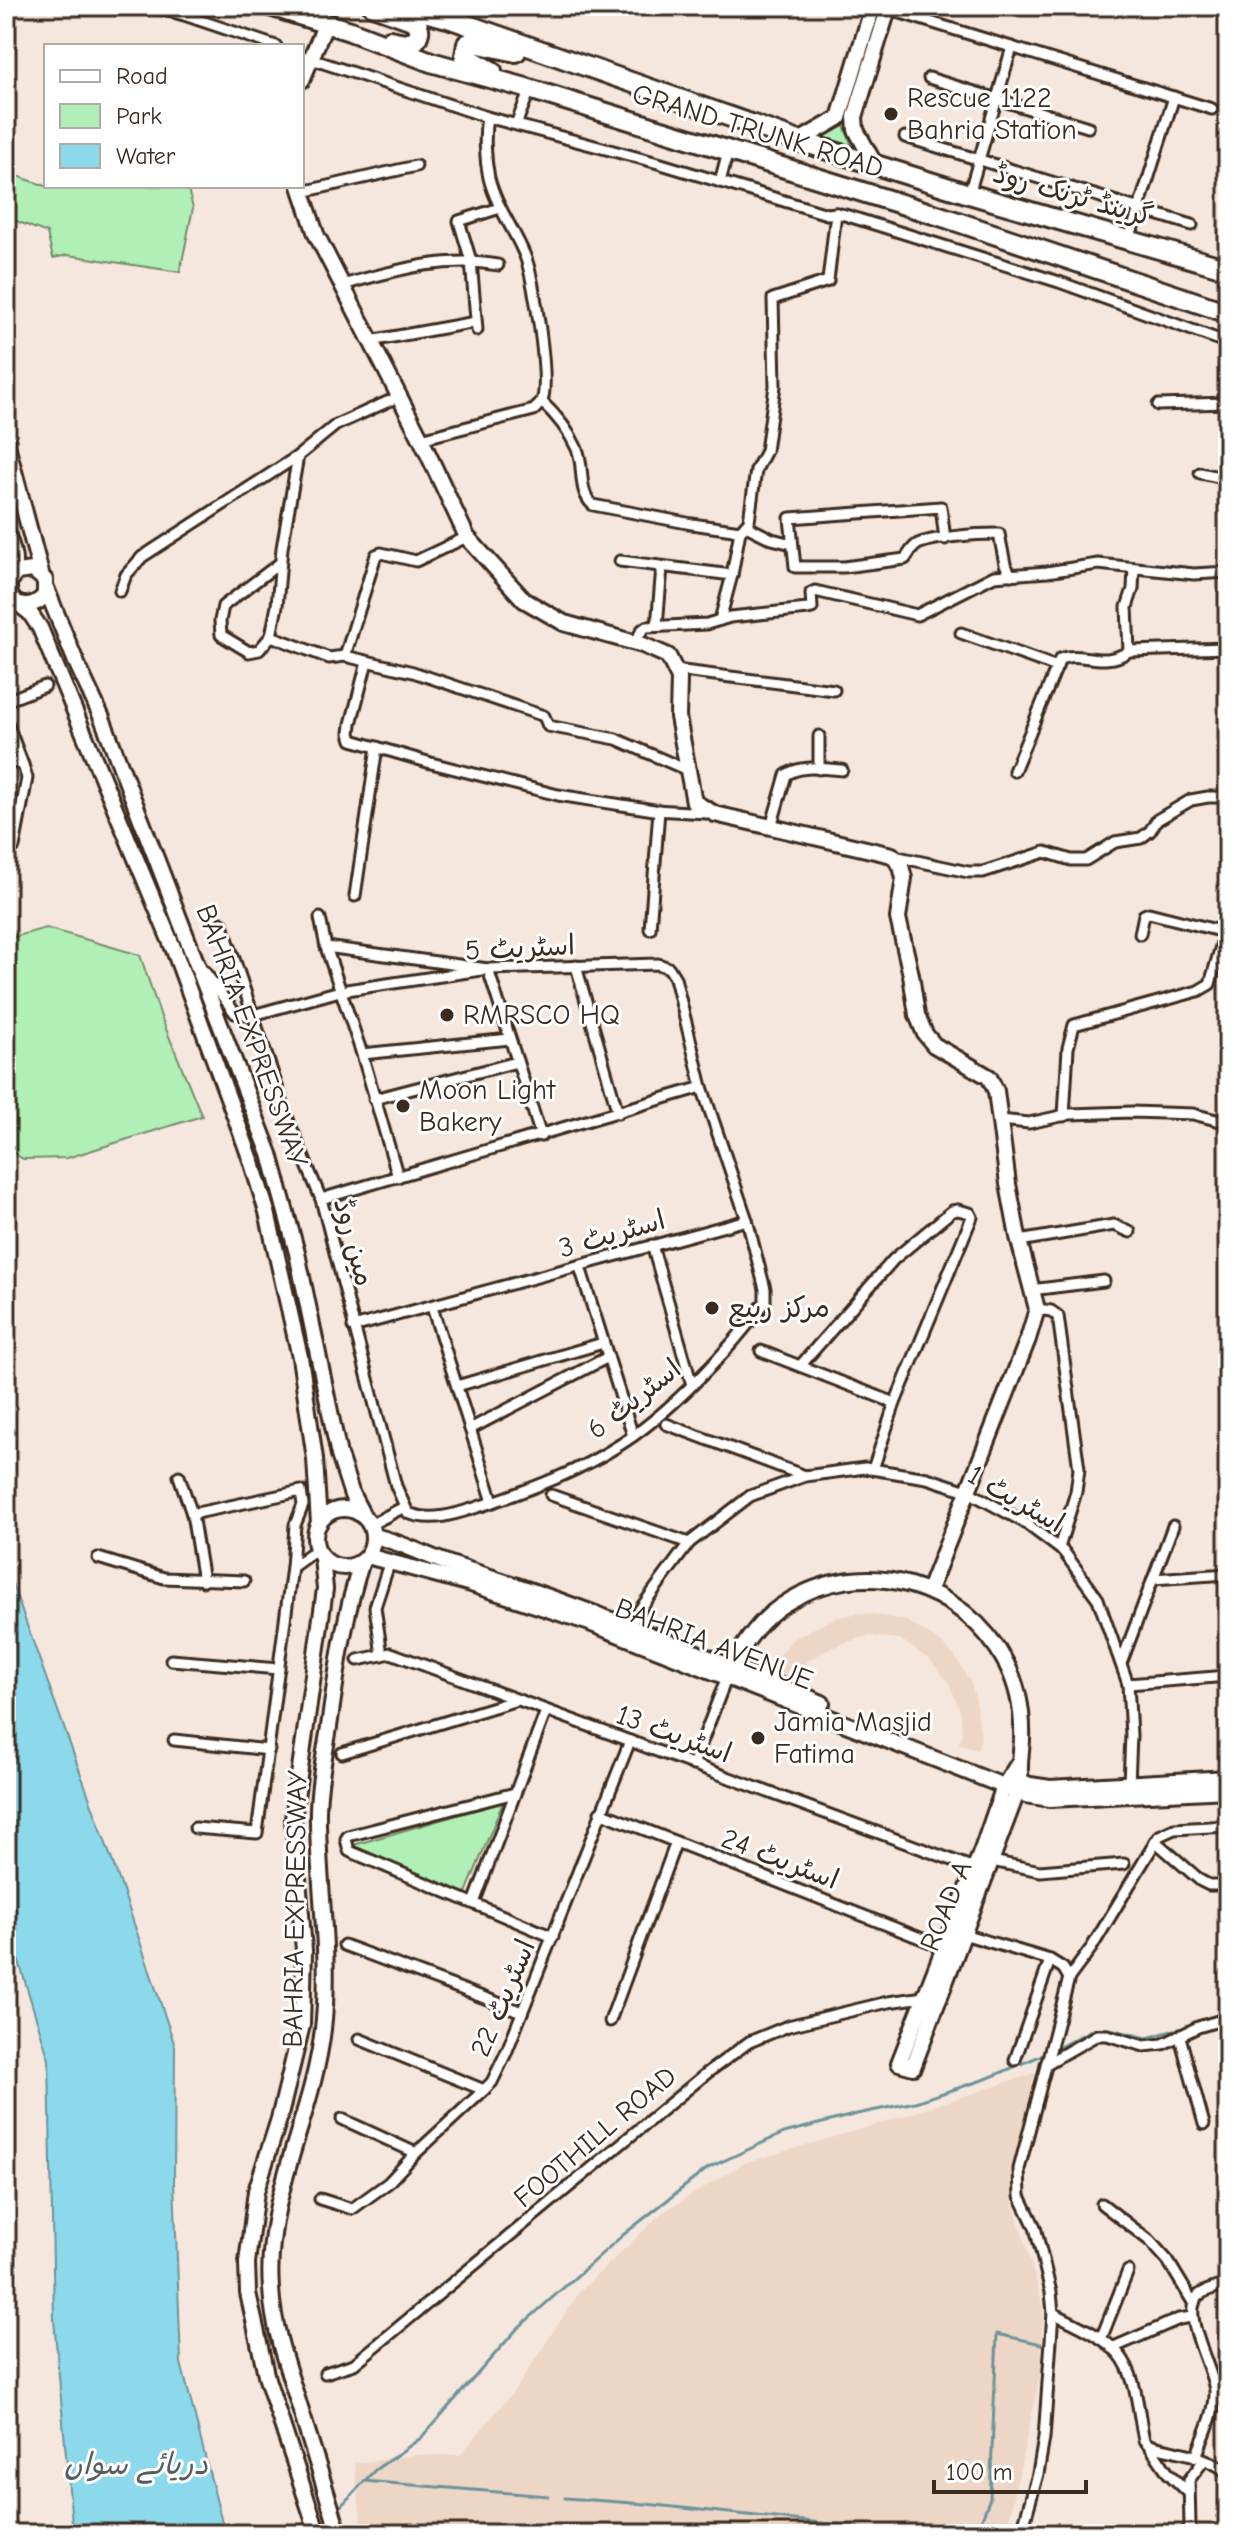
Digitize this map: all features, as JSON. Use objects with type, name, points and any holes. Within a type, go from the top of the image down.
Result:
[{"type":"highway","name":"GRAND TRUNK ROAD","points":[[270,6],[350,31],[431,62],[528,89],[1068,258],[1228,313]]},
{"type":"highway","points":[[350,31],[405,43],[416,40],[420,31],[415,21],[373,6]]},
{"type":"highway","name":"گرینڈ ٹرنک روڈ","points":[[401,6],[448,18],[799,141],[1228,269]]},
{"type":"highway","points":[[528,89],[465,56],[467,44],[471,42],[599,71]]},
{"type":"highway","points":[[1132,241],[1171,264],[1228,282]]},
{"type":"highway","points":[[1116,274],[1166,282],[1228,301]]},
{"type":"main road","points":[[799,141],[839,118],[883,7]]},
{"type":"main road","points":[[874,163],[856,130],[855,117],[883,7]]},
{"type":"main road","points":[[306,57],[326,23]]},
{"type":"main road","points":[[301,189],[316,234],[421,439],[467,537],[524,600],[564,623],[635,643],[668,656],[679,678],[678,717],[694,802],[715,814],[892,855],[901,866],[904,878],[898,918],[917,1015],[925,1034],[934,1045],[989,1077],[996,1091],[1019,1241],[1037,1309],[929,1590]]},
{"type":"main road","name":"BAHRIA EXPRESSWAY","points":[[6,441],[44,582],[102,718],[270,1154],[286,1207],[339,1455],[352,1495],[368,1525]]},
{"type":"main road","points":[[6,530],[14,560],[8,583],[13,606],[34,605],[40,601],[44,582],[33,570],[22,570],[8,583]]},
{"type":"main road","name":"BAHRIA EXPRESSWAY","points":[[13,606],[30,613],[40,628],[174,950],[251,1160],[267,1212],[300,1357],[315,1459],[319,1524]]},
{"type":"main road","points":[[344,1509],[368,1525],[372,1546],[356,1565],[341,1567],[328,1562],[320,1554],[315,1537],[319,1524],[334,1511],[344,1509]]},
{"type":"main road","name":"BAHRIA AVENUE","points":[[368,1525],[423,1555],[589,1611],[628,1632]]},
{"type":"main road","name":"BAHRIA EXPRESSWAY","points":[[318,2534],[267,2379],[248,2293],[247,2263],[256,2191],[279,2119],[302,2025],[304,1950],[293,1819],[325,1589],[320,1554]]},
{"type":"main road","name":"BAHRIA EXPRESSWAY","points":[[339,2534],[283,2351],[271,2277],[275,2228],[285,2174],[311,2094],[323,2027],[326,1947],[319,1860],[319,1791],[341,1640],[351,1592],[364,1558]]},
{"type":"main road","name":"BAHRIA AVENUE","points":[[364,1558],[390,1561],[628,1632],[1050,1799],[1228,1790]]},
{"type":"main road","name":"ROAD A","points":[[729,1671],[744,1643],[762,1622],[785,1603],[812,1589],[840,1581],[870,1578],[900,1581],[929,1590],[953,1603],[975,1620],[1008,1665],[1022,1719],[1018,1764],[992,1861],[956,1932],[943,1947],[924,1997],[906,2065],[956,1932],[974,1868],[1012,1784]]},
{"type":"main road","name":"BAHRIA AVENUE","points":[[1012,1784],[1050,1788],[1228,1778]]},
{"type":"street","points":[[150,6],[270,44]]},
{"type":"street","points":[[883,7],[1212,109]]},
{"type":"street","points":[[969,194],[1012,47]]},
{"type":"street","points":[[306,57],[487,117],[827,214],[836,213],[1059,282],[1228,343]]},
{"type":"street","points":[[929,78],[1088,127]]},
{"type":"street","points":[[516,124],[528,89]]},
{"type":"street","points":[[1132,241],[1174,97]]},
{"type":"street","points":[[421,439],[534,410],[542,402],[545,385],[536,294],[526,259],[500,208],[488,175],[487,117]]},
{"type":"street","points":[[905,137],[1192,225]]},
{"type":"street","points":[[720,182],[728,151]]},
{"type":"street","points":[[301,189],[416,166]]},
{"type":"street","points":[[370,341],[477,326],[471,261],[459,221],[500,208]]},
{"type":"street","points":[[720,620],[756,470],[766,451],[775,386],[773,299],[828,281],[836,213]]},
{"type":"street","points":[[1059,282],[1068,258]]},
{"type":"street","points":[[342,285],[424,264],[471,261],[498,265]]},
{"type":"street","points":[[120,591],[126,575],[142,557],[298,456],[336,425],[398,397]]},
{"type":"street","points":[[542,402],[560,420],[579,452],[585,497],[593,505],[692,524],[743,528],[792,544]]},
{"type":"street","points":[[1158,405],[1228,403]]},
{"type":"street","points":[[280,563],[223,606],[221,635],[249,652],[259,650],[271,636],[298,456]]},
{"type":"street","points":[[1200,473],[1219,477],[1228,475]]},
{"type":"street","points":[[945,539],[941,507],[790,518],[795,567],[844,567],[905,559],[917,545],[999,534],[1005,564],[1011,575]]},
{"type":"street","points":[[345,656],[376,555],[381,553],[416,561],[467,537]]},
{"type":"street","points":[[620,561],[732,575]]},
{"type":"street","points":[[635,643],[642,630],[657,626],[707,624],[812,608],[811,593],[815,591],[917,615],[994,576],[1098,564],[1194,574],[1228,572]]},
{"type":"street","points":[[657,626],[662,567]]},
{"type":"street","points":[[1129,651],[1127,607],[1133,589],[1134,568]]},
{"type":"street","points":[[961,633],[1057,667]]},
{"type":"street","points":[[271,636],[329,658],[345,656],[413,672],[544,716],[548,726],[616,739],[687,770]]},
{"type":"street","points":[[1014,771],[1060,659],[1067,656],[1108,659],[1121,657],[1129,651],[1228,648]]},
{"type":"street","points":[[367,662],[350,733],[352,740],[558,795],[659,810],[715,814]]},
{"type":"street","points":[[675,670],[834,690]]},
{"type":"street","points":[[6,701],[45,686]]},
{"type":"street","points":[[6,720],[27,778],[14,847],[6,852]]},
{"type":"street","points":[[819,736],[819,769]]},
{"type":"street","points":[[355,896],[377,747]]},
{"type":"street","points":[[6,760],[23,765]]},
{"type":"street","points":[[771,827],[786,775],[798,769],[842,770]]},
{"type":"street","points":[[892,855],[968,872],[983,872],[1045,852],[1071,860],[1086,860],[1115,842],[1141,838],[1157,820],[1191,800],[1228,797]]},
{"type":"street","points":[[650,929],[659,810]]},
{"type":"street","points":[[1064,1116],[1068,1048],[1074,1025],[1198,991],[1210,984],[1223,939],[1228,933],[1149,913],[1144,915],[1140,934]]},
{"type":"street","points":[[320,918],[326,947],[398,1177]]},
{"type":"street","name":"مین روڈ","points":[[222,923],[289,1122],[321,1199],[353,1327],[404,1507]]},
{"type":"street","points":[[326,947],[488,969],[541,1136]]},
{"type":"street","points":[[197,962],[235,1013],[253,1015]]},
{"type":"street","name":"اسٹریٹ 5","points":[[253,1015],[340,991],[488,969],[658,964],[669,968],[675,978],[702,1087]]},
{"type":"street","points":[[576,966],[618,1113]]},
{"type":"street","points":[[362,1054],[510,1039]]},
{"type":"street","points":[[374,1099],[517,1062]]},
{"type":"street","points":[[321,1199],[702,1087],[747,1220]]},
{"type":"street","points":[[1000,1120],[1029,1123],[1064,1116],[1114,1112],[1193,1114],[1228,1123]]},
{"type":"street","points":[[800,1366],[894,1259],[952,1211],[963,1210],[972,1217],[895,1403],[873,1469]]},
{"type":"street","name":"اسٹریٹ 3","points":[[353,1327],[747,1220]]},
{"type":"street","name":"اسٹریٹ 6","points":[[404,1507],[408,1513],[421,1519],[454,1514],[493,1502],[567,1474],[633,1436],[692,1385],[765,1302],[765,1289],[747,1220]]},
{"type":"street","points":[[1019,1241],[1114,1225],[1130,1232]]},
{"type":"street","points":[[652,1245],[692,1385]]},
{"type":"street","points":[[580,1267],[633,1436]]},
{"type":"street","points":[[1031,1290],[1104,1281]]},
{"type":"street","points":[[432,1307],[493,1502]]},
{"type":"street","points":[[1037,1309],[1051,1311],[1058,1316],[1079,1469],[1076,1492],[1059,1548]]},
{"type":"street","points":[[457,1386],[603,1343]]},
{"type":"street","points":[[761,1351],[895,1403]]},
{"type":"street","points":[[470,1429],[608,1357]]},
{"type":"street","points":[[666,1424],[805,1476]]},
{"type":"street","name":"اسٹریٹ 1","points":[[628,1632],[635,1616],[689,1543],[750,1496],[805,1476],[865,1468],[927,1478],[967,1491],[1024,1522],[1064,1552],[1098,1599],[1128,1684],[1131,1735],[1129,1784]]},
{"type":"street","points":[[179,1476],[192,1514],[203,1581]]},
{"type":"street","points":[[192,1514],[301,1491],[303,1505],[295,1525],[257,1833],[195,1828]]},
{"type":"street","points":[[551,1495],[689,1543]]},
{"type":"street","points":[[368,1525],[404,1507]]},
{"type":"street","points":[[1122,1662],[1173,1526]]},
{"type":"street","points":[[292,1567],[310,1554],[320,1554]]},
{"type":"street","points":[[98,1558],[164,1578],[244,1581]]},
{"type":"street","points":[[382,1655],[375,1607],[390,1561]]},
{"type":"street","points":[[1153,1579],[1228,1574]]},
{"type":"street","name":"اسٹریٹ 13","points":[[358,1660],[391,1653],[974,1868]]},
{"type":"street","points":[[171,1660],[279,1669]]},
{"type":"street","points":[[693,1765],[729,1671]]},
{"type":"street","points":[[1128,1684],[1228,1676]]},
{"type":"street","points":[[342,1753],[517,1700]]},
{"type":"street","points":[[474,1903],[546,1711]]},
{"type":"street","points":[[174,1740],[269,1750]]},
{"type":"street","name":"اسٹریٹ 22","points":[[320,2199],[352,2209],[388,2183],[492,2082],[630,1741]]},
{"type":"street","points":[[515,1793],[348,1836],[345,1842],[349,1851],[553,1937]]},
{"type":"street","name":"اسٹریٹ 24","points":[[600,1812],[943,1947]]},
{"type":"street","points":[[1021,2534],[1038,2474],[1044,2438],[1053,2313],[1035,2227],[1020,2196],[1019,2169],[1069,1978],[1092,1947],[1159,1836],[1174,1829],[1228,1826]]},
{"type":"street","points":[[1155,1841],[1201,1881],[1209,1885],[1228,1885]]},
{"type":"street","points":[[610,2021],[676,1842]]},
{"type":"street","points":[[992,1861],[1040,1871],[1124,1864]]},
{"type":"street","points":[[956,1932],[1050,1960],[1063,1968],[1069,1978]]},
{"type":"street","points":[[344,1945],[522,2012]]},
{"type":"street","points":[[1015,2060],[1050,1960]]},
{"type":"street","name":"FOOTHILL ROAD","points":[[325,2373],[354,2364],[707,2073],[749,2042],[788,2026],[888,2002],[924,1997]]},
{"type":"street","points":[[1046,2061],[1097,2035],[1144,2046],[1163,2044],[1198,2027],[1228,2018]]},
{"type":"street","points":[[1180,2037],[1204,2124]]},
{"type":"street","points":[[359,2039],[484,2090]]},
{"type":"street","points":[[342,2119],[416,2153]]},
{"type":"street","points":[[1102,2204],[1150,2241],[1168,2261],[1194,2304]]},
{"type":"street","points":[[1101,2339],[1128,2271]]},
{"type":"street","points":[[1182,2534],[1190,2526],[1188,2492],[1191,2476],[1200,2458],[1215,2397],[1212,2374],[1192,2317],[1194,2304],[1200,2294],[1228,2284]]},
{"type":"street","points":[[1053,2313],[1101,2339],[1125,2364],[1134,2387],[1144,2440],[1168,2473],[1188,2492]]},
{"type":"street","points":[[1112,2348],[1179,2319],[1192,2317]]},
{"type":"street","points":[[1149,2445],[1200,2458],[1224,2469],[1228,2475]]},
{"type":"shaded area","points":[[857,1613],[907,1621],[939,1641],[953,1654],[970,1681],[976,1699],[981,1738],[977,1750],[959,1744],[961,1714],[949,1683],[930,1660],[900,1639],[869,1636],[828,1649],[807,1661],[792,1679],[768,1670],[793,1639],[835,1618]]},
{"type":"shaded area","points":[[1035,2073],[1020,2137],[1012,2199],[1043,2305],[1041,2371],[1006,2534],[363,2534],[354,2463],[418,2455],[460,2455],[515,2390],[580,2291],[662,2213],[744,2163],[885,2122]]},
{"type":"green space","points":[[842,121],[852,146],[820,136]]},
{"type":"green space","points":[[6,172],[44,185],[44,188],[188,188],[193,208],[180,272],[68,255],[53,258],[47,233],[6,217]]},
{"type":"green space","points":[[46,928],[140,955],[161,1017],[202,1116],[67,1158],[23,1159],[6,1148],[6,939]]},
{"type":"green space","points":[[503,1802],[466,1893],[350,1846]]},
{"type":"water","name":"دریائے سواں","points":[[6,1567],[122,1888],[175,2046],[174,2181],[181,2363],[225,2534],[73,2534],[54,2320],[49,2060],[6,1919]]},
{"type":"waterway","points":[[1054,2050],[1093,2029],[1110,2029],[1147,2038],[1179,2029]]},
{"type":"waterway","points":[[338,2509],[375,2470],[421,2438],[517,2329],[623,2235],[708,2168],[784,2133],[915,2102],[986,2079],[1047,2053]]},
{"type":"waterway","points":[[976,2534],[990,2498],[997,2334],[1046,2345]]},
{"type":"waterway","points":[[364,2481],[548,2496]]},
{"type":"waterway","points":[[565,2498],[858,2527],[863,2534]]},
{"type":"place","name":"Rescue 1122 Bahria Station","points":[[891,114]]},
{"type":"place","name":"RMRSCO HQ","points":[[447,1015]]},
{"type":"place","name":"Moon Light Bakery","points":[[403,1106]]},
{"type":"place","name":"مرکز ربیع","points":[[712,1308]]},
{"type":"place","name":"Jamia Masjid Fatima","points":[[758,1738]]}]
